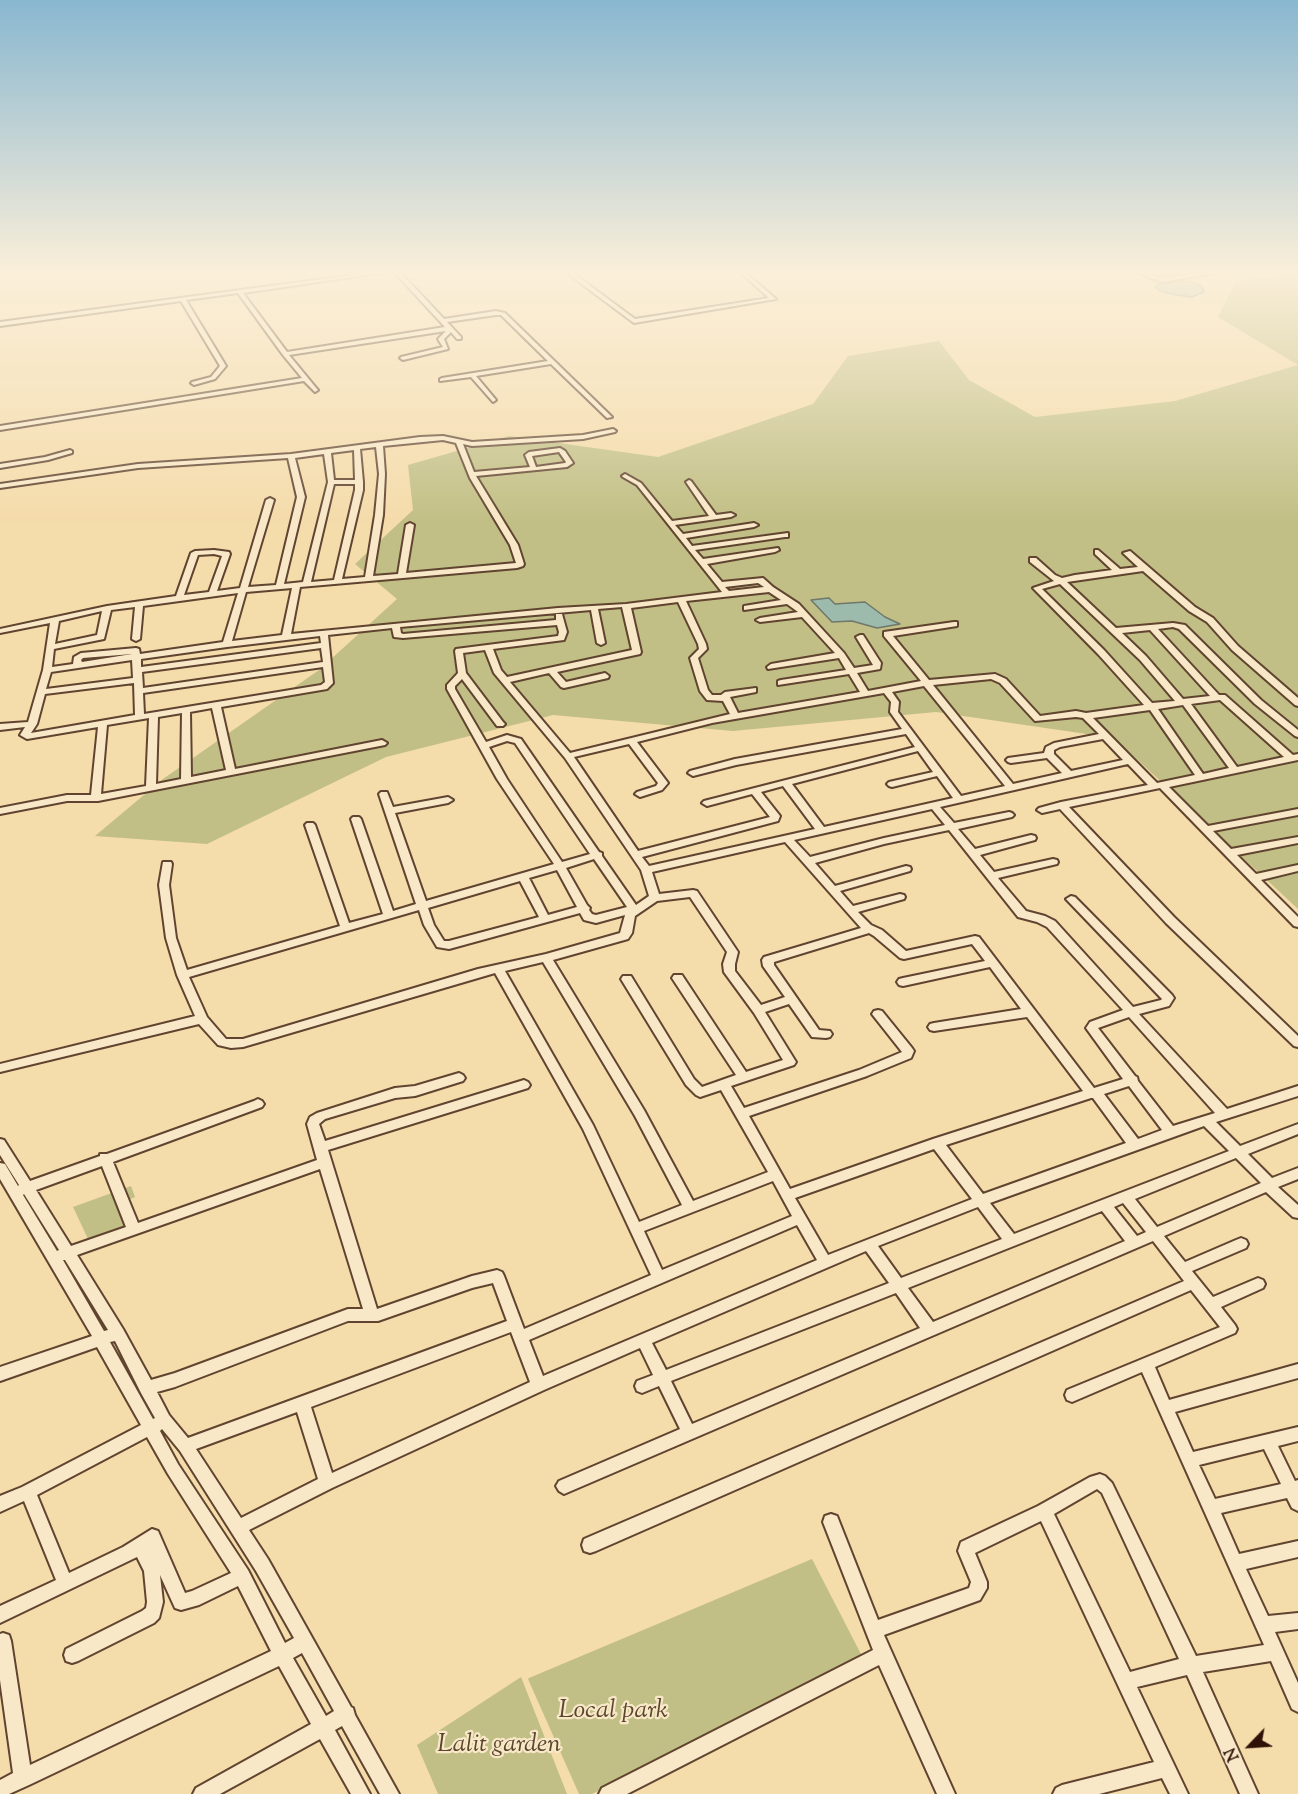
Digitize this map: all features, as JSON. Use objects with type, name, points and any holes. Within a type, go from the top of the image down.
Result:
[{"type":"street","points":[[194,383],[213,378],[222,371],[223,366],[217,357]]},
{"type":"street","points":[[287,357],[315,390]]},
{"type":"street","points":[[403,358],[409,357]]},
{"type":"street","points":[[547,357],[609,417]]},
{"type":"street","points":[[441,380],[553,362]]},
{"type":"street","points":[[471,375],[493,400]]},
{"type":"street","points":[[0,428],[305,379]]},
{"type":"street","points":[[0,486],[138,466],[291,456],[430,438],[443,438],[459,443],[488,444],[583,437],[613,431]]},
{"type":"street","points":[[0,631],[107,608],[242,590],[513,567],[520,564],[514,545],[471,474],[459,443]]},
{"type":"street","points":[[369,578],[379,515],[382,474],[379,444]]},
{"type":"street","points":[[338,581],[360,482],[357,447]]},
{"type":"street","points":[[307,583],[331,482],[327,450]]},
{"type":"street","points":[[471,474],[534,469],[570,463],[562,451],[531,453],[528,456],[534,469]]},
{"type":"street","points":[[0,466],[50,458],[70,452]]},
{"type":"street","points":[[279,586],[301,497],[291,456]]},
{"type":"street","points":[[625,476],[639,484],[727,594]]},
{"type":"street","points":[[331,482],[360,482]]},
{"type":"street","points":[[689,483],[714,517]]},
{"type":"street","points":[[227,644],[270,500]]},
{"type":"street","points":[[672,523],[731,515]]},
{"type":"street","points":[[402,575],[410,525]]},
{"type":"street","points":[[681,536],[753,525]]},
{"type":"street","points":[[691,548],[785,535]]},
{"type":"street","points":[[702,562],[775,550]]},
{"type":"street","points":[[1098,552],[1118,571]]},
{"type":"street","points":[[179,599],[195,553],[226,554],[212,595]]},
{"type":"street","points":[[1128,553],[1192,609],[1210,621],[1235,648],[1298,703]]},
{"type":"street","points":[[1033,560],[1060,581],[1150,665],[1183,702],[1234,770]]},
{"type":"street","points":[[1145,568],[1060,581],[1037,588],[1101,652],[1150,706],[1200,776]]},
{"type":"street","points":[[720,585],[760,580],[789,601],[841,655],[866,694]]},
{"type":"street","points":[[286,638],[297,584]]},
{"type":"street","points":[[137,657],[227,644],[396,625],[626,606],[770,589]]},
{"type":"street","points":[[681,600],[702,644],[703,649],[694,658],[704,692],[710,698],[725,698]]},
{"type":"street","points":[[747,608],[789,601]]},
{"type":"street","points":[[136,639],[140,604]]},
{"type":"street","points":[[506,680],[636,652],[626,606]]},
{"type":"street","points":[[594,607],[601,643]]},
{"type":"street","points":[[52,647],[101,637],[107,608]]},
{"type":"street","points":[[500,724],[462,673],[459,651],[561,638],[563,632],[558,610]]},
{"type":"street","points":[[760,620],[804,614]]},
{"type":"street","points":[[55,620],[52,647],[42,692],[26,736],[324,687],[328,684],[324,633]]},
{"type":"street","points":[[396,625],[397,635],[403,636],[561,622]]},
{"type":"street","points":[[954,624],[887,634],[1011,788]]},
{"type":"street","points":[[1114,630],[1176,625],[1182,627],[1258,702],[1298,734]]},
{"type":"street","points":[[1152,627],[1216,697]]},
{"type":"street","points":[[781,683],[879,666],[860,637]]},
{"type":"street","points":[[42,692],[326,645]]},
{"type":"street","points":[[488,647],[495,668],[525,707],[537,716],[568,756],[636,855],[645,870],[653,897]]},
{"type":"street","points":[[47,670],[78,666],[76,659],[81,656],[136,651],[140,718]]},
{"type":"street","points":[[771,667],[841,655]]},
{"type":"street","points":[[138,691],[327,664]]},
{"type":"street","points":[[552,671],[564,685],[605,676]]},
{"type":"street","points":[[462,673],[451,685],[451,689],[502,780],[560,866],[588,917],[592,919],[633,910],[653,897],[693,892],[733,952],[729,964],[730,972],[758,1010],[790,1062],[725,1086],[703,1092],[695,1089],[627,979]]},
{"type":"street","points":[[568,756],[735,716],[927,683],[996,676],[1038,719],[1076,714],[1086,716],[1216,697],[1224,698],[1295,759]]},
{"type":"street","points":[[725,698],[727,694],[753,690]]},
{"type":"street","points":[[886,690],[895,702],[894,712],[959,800]]},
{"type":"street","points":[[725,698],[735,716]]},
{"type":"street","points":[[216,705],[231,772]]},
{"type":"street","points":[[186,710],[186,780]]},
{"type":"street","points":[[151,788],[154,715]]},
{"type":"street","points":[[1086,716],[1103,736],[1230,853],[1298,923]]},
{"type":"street","points":[[96,798],[103,723]]},
{"type":"street","points":[[0,727],[32,724]]},
{"type":"street","points":[[693,773],[735,762],[908,731]]},
{"type":"street","points":[[1049,755],[1049,750],[1057,745],[1103,736]]},
{"type":"street","points":[[484,746],[507,738],[518,741],[598,855],[633,910]]},
{"type":"street","points":[[631,740],[663,783],[659,788],[640,794]]},
{"type":"street","points":[[0,811],[67,798],[96,798],[382,742]]},
{"type":"street","points":[[707,803],[921,748]]},
{"type":"street","points":[[1049,755],[1069,775]]},
{"type":"street","points":[[1011,760],[1049,755]]},
{"type":"street","points":[[1042,810],[1200,776],[1295,759]]},
{"type":"street","points":[[645,870],[1130,761]]},
{"type":"street","points":[[892,784],[939,773]]},
{"type":"street","points":[[785,782],[822,831]]},
{"type":"street","points":[[636,855],[775,819],[754,790]]},
{"type":"street","points":[[384,794],[438,942],[444,945],[585,908]]},
{"type":"street","points":[[390,812],[448,800]]},
{"type":"street","points":[[934,805],[954,827],[1022,915],[1041,919],[1051,924],[1224,1114]]},
{"type":"street","points":[[1061,805],[1170,920],[1298,1043]]},
{"type":"street","points":[[1206,830],[1298,812]]},
{"type":"street","points":[[808,861],[1009,815]]},
{"type":"street","points":[[356,819],[389,916]]},
{"type":"street","points":[[310,825],[346,929]]},
{"type":"street","points":[[974,853],[1031,838]]},
{"type":"street","points":[[788,839],[867,928],[878,933],[904,955],[975,940],[1136,1146]]},
{"type":"street","points":[[1230,853],[1298,840]]},
{"type":"street","points":[[183,975],[598,855]]},
{"type":"street","points":[[991,876],[1053,861]]},
{"type":"street","points":[[167,864],[164,885],[171,938],[183,975],[202,1019],[222,1042],[243,1043],[498,968],[546,958],[624,936],[627,933],[630,914],[633,910]]},
{"type":"street","points":[[1254,878],[1298,868]]},
{"type":"street","points":[[833,890],[906,869]]},
{"type":"street","points":[[523,877],[545,919]]},
{"type":"street","points":[[851,910],[900,897]]},
{"type":"street","points":[[1071,899],[1168,998],[1165,1003],[1130,1012],[1094,1025],[1092,1028],[1170,1132]]},
{"type":"street","points":[[826,1034],[816,1034],[769,966],[768,960],[865,931],[867,928]]},
{"type":"street","points":[[546,958],[640,1113],[690,1208]]},
{"type":"street","points":[[903,982],[993,963]]},
{"type":"street","points":[[498,968],[589,1128],[659,1278]]},
{"type":"street","points":[[678,978],[744,1078]]},
{"type":"street","points":[[758,1010],[793,999]]},
{"type":"street","points":[[934,1027],[1030,1012]]},
{"type":"street","points":[[741,1114],[863,1073],[907,1055],[908,1051],[878,1014]]},
{"type":"street","points":[[0,1068],[202,1019]]},
{"type":"street","points":[[371,1314],[313,1124],[314,1120],[395,1094],[415,1091],[459,1078]]},
{"type":"street","points":[[787,1196],[937,1143],[1133,1080]]},
{"type":"street","points":[[323,1156],[325,1145],[524,1085]]},
{"type":"street","points":[[725,1086],[825,1262]]},
{"type":"street","points":[[237,1528],[327,1483],[539,1385],[825,1262],[980,1201],[1170,1132],[1298,1091]]},
{"type":"street","points":[[21,1191],[105,1158],[258,1104]]},
{"type":"street","points":[[1206,1120],[1298,1213]]},
{"type":"street","points":[[642,1386],[1298,1129]]},
{"type":"street","points":[[937,1143],[1011,1241]]},
{"type":"street","points":[[0,1144],[21,1191],[61,1256],[118,1333],[164,1420],[184,1446],[262,1565],[390,1794]]},
{"type":"street","points":[[61,1256],[323,1156]]},
{"type":"street","points":[[105,1158],[134,1230]]},
{"type":"street","points":[[0,1168],[21,1191]]},
{"type":"street","points":[[564,1486],[1298,1173]]},
{"type":"street","points":[[635,1229],[776,1175]]},
{"type":"street","points":[[1072,1395],[1230,1329],[1125,1196]]},
{"type":"street","points":[[1104,1204],[1135,1243]]},
{"type":"street","points":[[184,1446],[302,1402],[519,1330],[659,1278],[800,1218]]},
{"type":"street","points":[[869,1244],[930,1330]]},
{"type":"street","points":[[1182,1269],[1241,1244]]},
{"type":"street","points":[[61,1256],[100,1339],[150,1428],[242,1576],[282,1655],[362,1794]]},
{"type":"street","points":[[146,1388],[175,1380],[348,1315],[378,1315],[471,1282],[497,1276],[539,1385]]},
{"type":"street","points":[[590,1545],[1193,1283]]},
{"type":"street","points":[[1211,1305],[1258,1284]]},
{"type":"street","points":[[0,1374],[118,1333]]},
{"type":"street","points":[[644,1341],[689,1433]]},
{"type":"street","points":[[1146,1364],[1298,1703]]},
{"type":"street","points":[[1165,1408],[1298,1371]]},
{"type":"street","points":[[302,1402],[327,1483]]},
{"type":"street","points":[[0,1504],[28,1492],[164,1420]]},
{"type":"street","points":[[1189,1460],[1298,1434]]},
{"type":"street","points":[[1210,1508],[1296,1493],[1269,1442]]},
{"type":"street","points":[[874,1630],[974,1594],[979,1588],[979,1581],[966,1551],[967,1548],[1100,1481],[1105,1484],[1250,1794]]},
{"type":"street","points":[[28,1492],[66,1583]]},
{"type":"street","points":[[1044,1510],[1179,1794]]},
{"type":"street","points":[[831,1522],[883,1654],[946,1794]]},
{"type":"street","points":[[0,1615],[154,1538],[181,1602],[193,1599],[242,1576]]},
{"type":"street","points":[[72,1655],[148,1617],[153,1611],[155,1602],[152,1571],[149,1561],[138,1546]]},
{"type":"street","points":[[1235,1563],[1298,1549]]},
{"type":"street","points":[[1263,1625],[1298,1621]]},
{"type":"street","points":[[3,1641],[23,1779]]},
{"type":"street","points":[[0,1789],[282,1655],[305,1641]]},
{"type":"street","points":[[1127,1681],[1191,1665],[1275,1652]]},
{"type":"street","points":[[608,1794],[883,1654]]},
{"type":"street","points":[[202,1794],[347,1714]]},
{"type":"street","points":[[1062,1794],[1083,1792],[1167,1768]]},
{"type":"green space","points":[[847,357],[951,357],[969,380],[1035,417],[1175,401],[1298,365],[1298,909],[1114,738],[936,712],[733,731],[553,715],[386,757],[207,844],[95,836],[163,779],[319,670],[397,599],[355,564],[413,510],[408,465],[509,436],[658,457],[813,404]]},
{"type":"green space","points":[[1284,357],[1298,357],[1298,365]]},
{"type":"green space","points":[[131,1186],[135,1197],[124,1202],[132,1224],[89,1241],[73,1207]]},
{"type":"green space","name":"Local park","points":[[812,1559],[863,1658],[592,1794],[579,1794],[528,1679]]},
{"type":"green space","name":"Lalit garden","points":[[521,1677],[567,1794],[438,1794],[417,1745]]},
{"type":"shaded area","points":[[829,598],[835,604],[865,602],[885,617],[900,624],[877,628],[852,621],[832,622],[811,600]]}]
